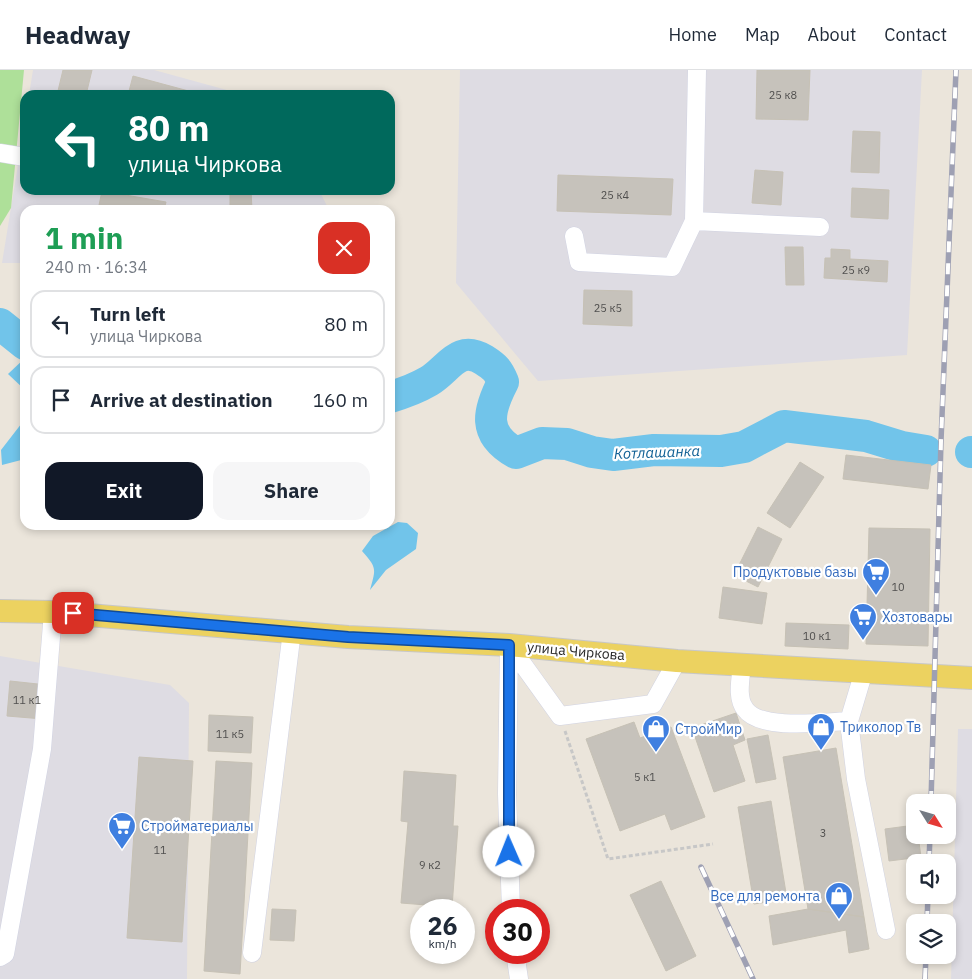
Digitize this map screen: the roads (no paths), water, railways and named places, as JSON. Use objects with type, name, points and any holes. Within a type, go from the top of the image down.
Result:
[{"type":"main road","name":"улица Чиркова","points":[[0,611],[53,612],[348,637],[509,645],[678,660],[972,678]]},
{"type":"street","points":[[574,236],[579,262],[672,266],[694,221],[697,70]]},
{"type":"street","points":[[0,153],[20,156]]},
{"type":"street","points":[[694,221],[820,227]]},
{"type":"street","points":[[0,957],[5,954],[42,749],[53,612]]},
{"type":"street","points":[[252,953],[292,631]]},
{"type":"street","points":[[509,645],[560,716],[654,704],[678,660]]},
{"type":"street","points":[[509,645],[507,794],[510,899]]},
{"type":"street","points":[[742,664],[741,699],[745,709],[753,716],[767,722],[849,721]]},
{"type":"street","points":[[864,671],[849,721],[856,779],[886,930]]},
{"type":"street","points":[[517,964],[518,979]]},
{"type":"water","points":[[20,363],[20,385],[8,374]]},
{"type":"water","points":[[20,425],[20,460],[2,465],[1,450]]},
{"type":"water","points":[[398,522],[407,523],[418,533],[416,549],[386,570],[370,590],[374,569],[362,551],[373,536],[384,530],[395,530],[395,524]]},
{"type":"waterway","name":"Котлашанка","points":[[0,324],[20,340]]},
{"type":"waterway","name":"Котлашанка","points":[[395,395],[424,384],[454,360],[460,356],[467,355],[475,356],[488,362],[496,369],[501,378],[503,382],[494,403],[491,421],[493,430],[498,438],[505,446],[516,453],[542,443],[567,444],[592,452],[613,455],[654,450],[721,451],[744,447],[784,426],[866,436],[902,447],[926,451]]},
{"type":"railway","points":[[931,794],[941,441],[956,70]]},
{"type":"railway","points":[[929,854],[930,844]]},
{"type":"railway","points":[[701,867],[753,979]]},
{"type":"railway","points":[[927,914],[928,904]]},
{"type":"railway","points":[[925,979],[926,964]]},
{"type":"place","name":"Продуктовые базы","points":[[876,596]]},
{"type":"place","name":"Хозтовары","points":[[863,641]]},
{"type":"place","name":"Триколор Тв","points":[[821,751]]},
{"type":"place","name":"СтройМир","points":[[656,753]]},
{"type":"place","name":"Стройматериалы","points":[[122,850]]},
{"type":"place","name":"Все для ремонта","points":[[839,920]]}]
